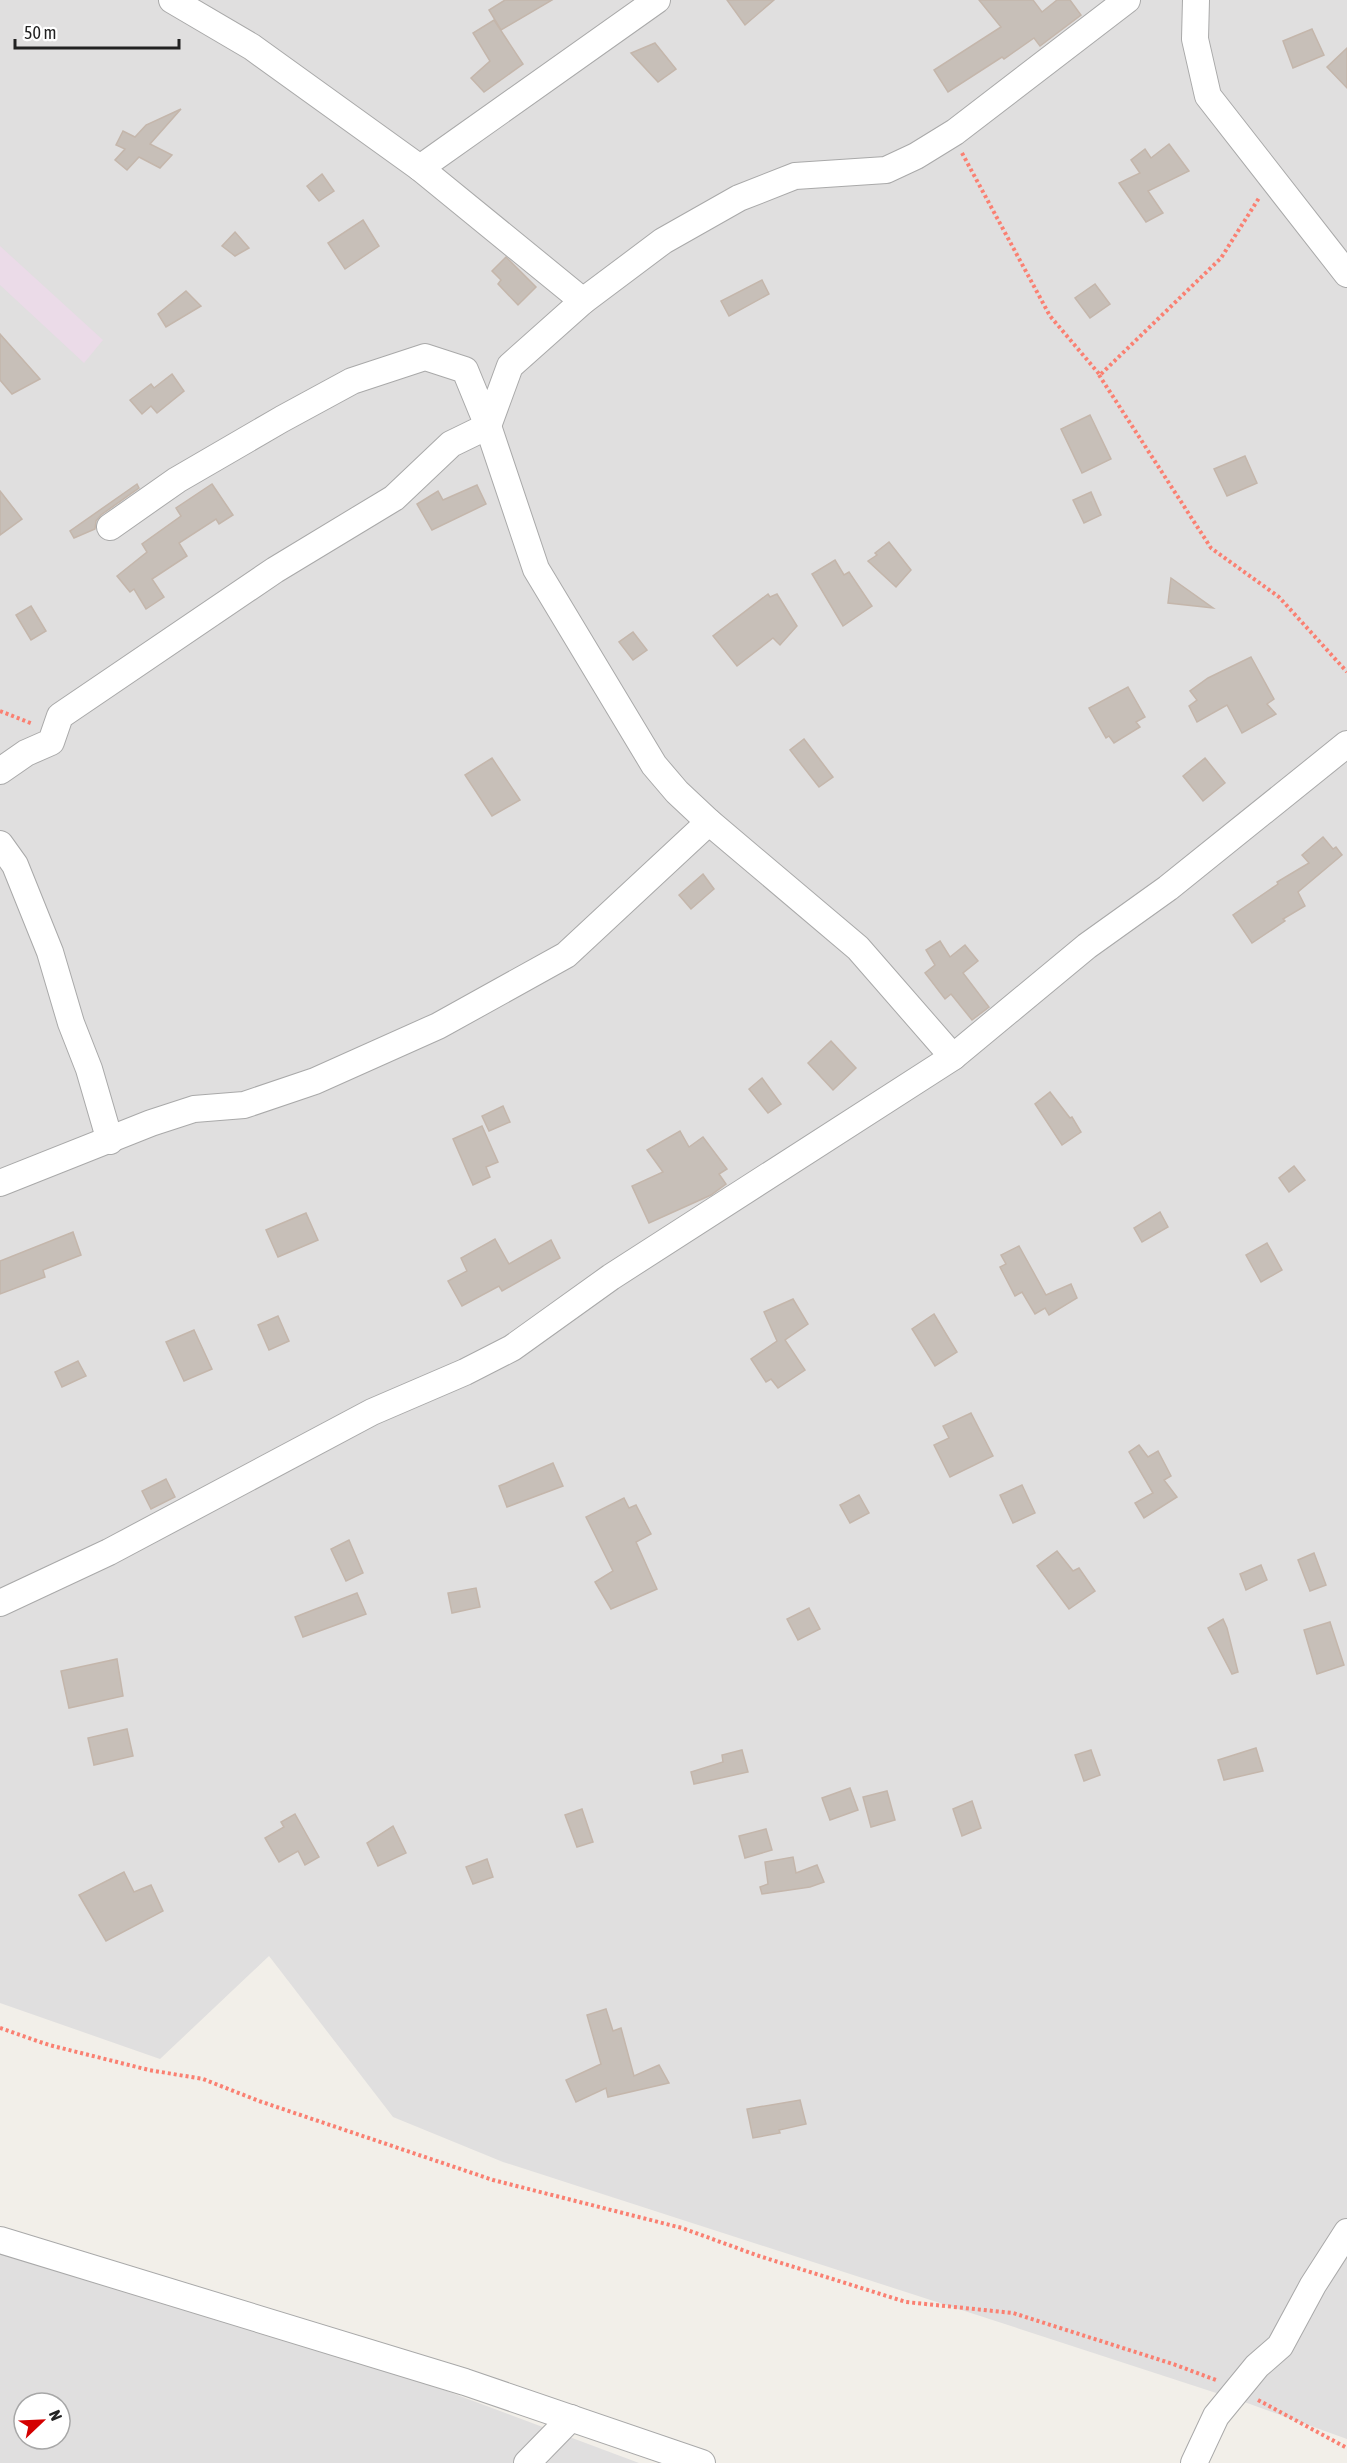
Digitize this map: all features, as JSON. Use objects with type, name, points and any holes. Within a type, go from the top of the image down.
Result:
[{"type":"street","points":[[172,0],[252,47],[420,168],[583,301]]},
{"type":"street","points":[[420,168],[657,0]]},
{"type":"street","points":[[0,771],[26,753],[51,742],[60,716],[96,690],[274,570],[394,498],[452,444],[488,426],[510,366],[583,301],[663,241],[739,198],[795,176],[886,170],[916,156],[951,134],[1127,0]]},
{"type":"street","points":[[1196,0],[1195,39],[1208,96],[1347,274]]},
{"type":"street","points":[[110,527],[177,480],[352,381],[425,357],[465,370],[488,426],[536,569],[626,715],[654,765],[677,792],[709,822],[858,948],[953,1057]]},
{"type":"street","points":[[0,1603],[109,1552],[372,1412],[465,1372],[512,1348],[611,1276],[953,1057],[1087,946],[1168,888],[1347,744]]},
{"type":"street","points":[[0,1183],[194,1109],[244,1106],[315,1081],[438,1026],[566,955],[709,822]]},
{"type":"street","points":[[0,844],[15,865],[50,952],[110,1141]]},
{"type":"street","points":[[1194,2463],[1215,2416],[1257,2366],[1280,2346],[1313,2285],[1347,2232]]},
{"type":"street","points":[[0,2240],[465,2382],[702,2463]]},
{"type":"street","points":[[527,2463],[571,2418]]},
{"type":"path","points":[[951,134],[1050,316],[1100,375],[1221,258],[1272,178]]},
{"type":"path","points":[[1093,367],[1211,548],[1279,597],[1347,672]]},
{"type":"path","points":[[0,711],[54,733]]},
{"type":"path","points":[[0,2028],[71,2051],[149,2070],[203,2079],[270,2105],[493,2180],[682,2228],[759,2256],[906,2302],[1013,2313],[1173,2364],[1238,2389],[1347,2448]]},
{"type":"shaded area","points":[[0,0],[1347,0],[1347,2439],[1250,2404],[503,2162],[393,2117],[269,1956],[160,2059],[0,2003]]},
{"type":"shaded area","points":[[0,246],[103,340],[84,363],[0,285]]},
{"type":"shaded area","points":[[0,2251],[335,2349],[639,2463],[0,2463]]},
{"type":"building","points":[[505,0],[552,0],[501,30],[489,10]]},
{"type":"building","points":[[727,0],[774,0],[745,25]]},
{"type":"building","points":[[979,0],[1033,0],[1042,12],[1057,0],[1070,0],[1081,15],[1040,46],[1034,38],[1004,59],[1002,57],[948,92],[934,70],[1001,27]]},
{"type":"building","points":[[494,20],[523,64],[484,92],[471,78],[490,61],[473,33]]},
{"type":"building","points":[[1312,29],[1324,55],[1293,68],[1283,41]]},
{"type":"building","points":[[655,43],[676,69],[658,82],[631,53]]},
{"type":"building","points":[[1347,48],[1347,88],[1327,67]]},
{"type":"building","points":[[181,109],[150,144],[172,155],[160,168],[139,157],[127,170],[115,160],[125,149],[116,145],[123,131],[135,137],[146,125]]},
{"type":"building","points":[[1169,144],[1189,171],[1148,191],[1163,213],[1146,222],[1119,183],[1140,173],[1131,160],[1145,149],[1151,158]]},
{"type":"building","points":[[322,174],[334,191],[319,201],[307,186]]},
{"type":"building","points":[[363,220],[379,246],[345,269],[328,243]]},
{"type":"building","points":[[235,232],[249,248],[235,256],[222,246]]},
{"type":"building","points":[[506,257],[536,287],[518,305],[498,284],[501,280],[492,271]]},
{"type":"building","points":[[762,280],[769,294],[729,316],[721,301]]},
{"type":"building","points":[[1095,284],[1110,304],[1090,318],[1075,298]]},
{"type":"building","points":[[186,291],[201,306],[166,327],[158,314]]},
{"type":"building","points":[[0,334],[40,379],[12,394],[0,380]]},
{"type":"building","points":[[172,374],[184,391],[157,413],[151,406],[142,414],[130,400],[151,384],[154,388]]},
{"type":"building","points":[[1090,415],[1111,459],[1082,473],[1061,429]]},
{"type":"building","points":[[1245,456],[1257,483],[1227,496],[1214,469]]},
{"type":"building","points":[[137,484],[139,488],[101,515],[96,521],[95,529],[74,538],[70,531]]},
{"type":"building","points":[[212,484],[233,515],[219,524],[216,519],[179,543],[187,556],[152,579],[164,597],[146,609],[134,589],[130,592],[117,576],[147,552],[142,544],[181,516],[176,508]]},
{"type":"building","points":[[477,485],[486,504],[432,530],[417,504],[438,491],[443,500]]},
{"type":"building","points":[[0,491],[22,519],[0,535]]},
{"type":"building","points":[[1091,492],[1101,515],[1084,523],[1073,500]]},
{"type":"building","points":[[889,542],[911,570],[896,587],[868,561]]},
{"type":"building","points":[[835,560],[844,575],[849,572],[872,606],[843,626],[812,574]]},
{"type":"building","points":[[1171,578],[1213,608],[1168,603]]},
{"type":"building","points":[[768,594],[770,597],[777,594],[797,626],[780,645],[773,638],[737,666],[713,636]]},
{"type":"building","points":[[31,606],[46,631],[31,640],[16,615]]},
{"type":"building","points":[[633,632],[647,650],[633,660],[619,642]]},
{"type":"building","points":[[1251,657],[1274,699],[1267,704],[1276,714],[1242,733],[1227,705],[1197,722],[1189,706],[1197,700],[1190,691],[1208,678]]},
{"type":"building","points":[[1128,687],[1145,717],[1136,722],[1140,727],[1114,743],[1109,736],[1106,738],[1089,708]]},
{"type":"building","points":[[804,739],[833,777],[819,787],[790,750]]},
{"type":"building","points":[[492,758],[520,800],[492,816],[465,775]]},
{"type":"building","points":[[1205,758],[1225,783],[1203,801],[1183,776]]},
{"type":"building","points":[[1323,837],[1333,849],[1336,847],[1342,855],[1298,892],[1305,906],[1283,919],[1285,921],[1252,943],[1233,915],[1278,884],[1277,882],[1309,863],[1302,855]]},
{"type":"building","points":[[703,874],[714,889],[691,909],[679,895]]},
{"type":"building","points":[[940,941],[950,957],[965,945],[978,961],[963,973],[989,1007],[972,1020],[951,994],[945,999],[925,973],[935,965],[926,950]]},
{"type":"building","points":[[831,1041],[856,1068],[833,1090],[808,1063]]},
{"type":"building","points":[[762,1078],[781,1104],[768,1113],[749,1089]]},
{"type":"building","points":[[1050,1092],[1070,1118],[1072,1117],[1081,1132],[1062,1145],[1035,1104]]},
{"type":"building","points":[[503,1106],[510,1122],[489,1131],[482,1116]]},
{"type":"building","points":[[482,1126],[498,1162],[486,1167],[490,1177],[473,1185],[453,1139]]},
{"type":"building","points":[[680,1131],[689,1147],[703,1137],[727,1169],[719,1174],[726,1184],[711,1195],[649,1223],[632,1186],[663,1172],[647,1150]]},
{"type":"building","points":[[1294,1166],[1305,1180],[1289,1192],[1279,1178]]},
{"type":"building","points":[[1160,1212],[1168,1227],[1142,1242],[1134,1228]]},
{"type":"building","points":[[306,1213],[318,1240],[278,1257],[266,1230]]},
{"type":"building","points":[[73,1232],[81,1255],[43,1270],[45,1277],[0,1294],[0,1261]]},
{"type":"building","points":[[495,1239],[509,1264],[551,1240],[560,1258],[502,1291],[499,1286],[462,1306],[448,1281],[467,1271],[461,1258]]},
{"type":"building","points":[[1267,1243],[1282,1270],[1261,1282],[1246,1255]]},
{"type":"building","points":[[1019,1246],[1046,1295],[1071,1284],[1077,1298],[1049,1315],[1045,1308],[1035,1314],[1022,1292],[1015,1296],[1000,1267],[1006,1264],[1001,1255]]},
{"type":"building","points":[[793,1299],[808,1324],[785,1340],[805,1370],[778,1388],[771,1379],[766,1382],[751,1359],[777,1341],[764,1312]]},
{"type":"building","points":[[934,1314],[957,1352],[935,1366],[912,1329]]},
{"type":"building","points":[[278,1316],[289,1341],[269,1350],[258,1325]]},
{"type":"building","points":[[194,1330],[212,1369],[184,1381],[166,1342]]},
{"type":"building","points":[[78,1361],[86,1376],[62,1387],[55,1372]]},
{"type":"building","points":[[971,1413],[993,1456],[950,1477],[934,1445],[949,1438],[943,1426]]},
{"type":"building","points":[[1139,1445],[1148,1457],[1158,1451],[1171,1476],[1164,1480],[1177,1497],[1144,1518],[1135,1503],[1153,1493],[1129,1452]]},
{"type":"building","points":[[553,1463],[563,1486],[507,1507],[499,1486]]},
{"type":"building","points":[[166,1479],[175,1497],[151,1509],[142,1491]]},
{"type":"building","points":[[1022,1485],[1035,1513],[1013,1523],[1000,1495]]},
{"type":"building","points":[[859,1495],[869,1513],[850,1523],[840,1505]]},
{"type":"building","points":[[624,1498],[629,1508],[636,1505],[651,1534],[636,1542],[657,1589],[611,1609],[595,1582],[613,1571],[586,1517]]},
{"type":"building","points":[[349,1540],[363,1573],[346,1581],[331,1549]]},
{"type":"building","points":[[1057,1551],[1073,1571],[1079,1568],[1095,1591],[1069,1609],[1037,1566]]},
{"type":"building","points":[[1314,1553],[1326,1585],[1310,1591],[1298,1560]]},
{"type":"building","points":[[1261,1565],[1267,1580],[1246,1590],[1240,1574]]},
{"type":"building","points":[[476,1588],[480,1607],[452,1613],[448,1593]]},
{"type":"building","points":[[357,1593],[366,1614],[303,1637],[295,1617]]},
{"type":"building","points":[[809,1608],[820,1629],[798,1640],[787,1619]]},
{"type":"building","points":[[1223,1619],[1238,1672],[1232,1674],[1208,1628]]},
{"type":"building","points":[[1330,1622],[1344,1665],[1317,1674],[1304,1630]]},
{"type":"building","points":[[117,1659],[123,1696],[69,1708],[61,1671]]},
{"type":"building","points":[[127,1729],[133,1756],[94,1765],[88,1738]]},
{"type":"building","points":[[1256,1748],[1263,1771],[1224,1780],[1218,1760]]},
{"type":"building","points":[[742,1750],[748,1772],[694,1784],[691,1772],[723,1762],[722,1755]]},
{"type":"building","points":[[1091,1750],[1100,1775],[1084,1781],[1075,1755]]},
{"type":"building","points":[[850,1788],[858,1810],[830,1820],[822,1798]]},
{"type":"building","points":[[887,1791],[895,1820],[871,1827],[863,1797]]},
{"type":"building","points":[[972,1801],[981,1828],[962,1836],[953,1809]]},
{"type":"building","points":[[582,1809],[593,1842],[577,1847],[565,1815]]},
{"type":"building","points":[[295,1814],[319,1857],[305,1865],[298,1851],[279,1862],[265,1838],[284,1827],[281,1822]]},
{"type":"building","points":[[393,1826],[406,1853],[378,1866],[367,1843]]},
{"type":"building","points":[[766,1829],[772,1850],[745,1858],[739,1836]]},
{"type":"building","points":[[793,1857],[796,1873],[817,1865],[824,1882],[810,1887],[762,1894],[760,1887],[768,1884],[765,1862]]},
{"type":"building","points":[[487,1859],[493,1877],[473,1884],[466,1867]]},
{"type":"building","points":[[124,1872],[134,1892],[151,1885],[163,1911],[106,1941],[79,1895]]},
{"type":"building","points":[[606,2009],[613,2031],[621,2028],[634,2076],[659,2065],[669,2083],[608,2097],[606,2088],[576,2102],[566,2080],[601,2064],[587,2015]]},
{"type":"building","points":[[800,2100],[806,2124],[779,2130],[780,2133],[753,2138],[747,2109]]}]
